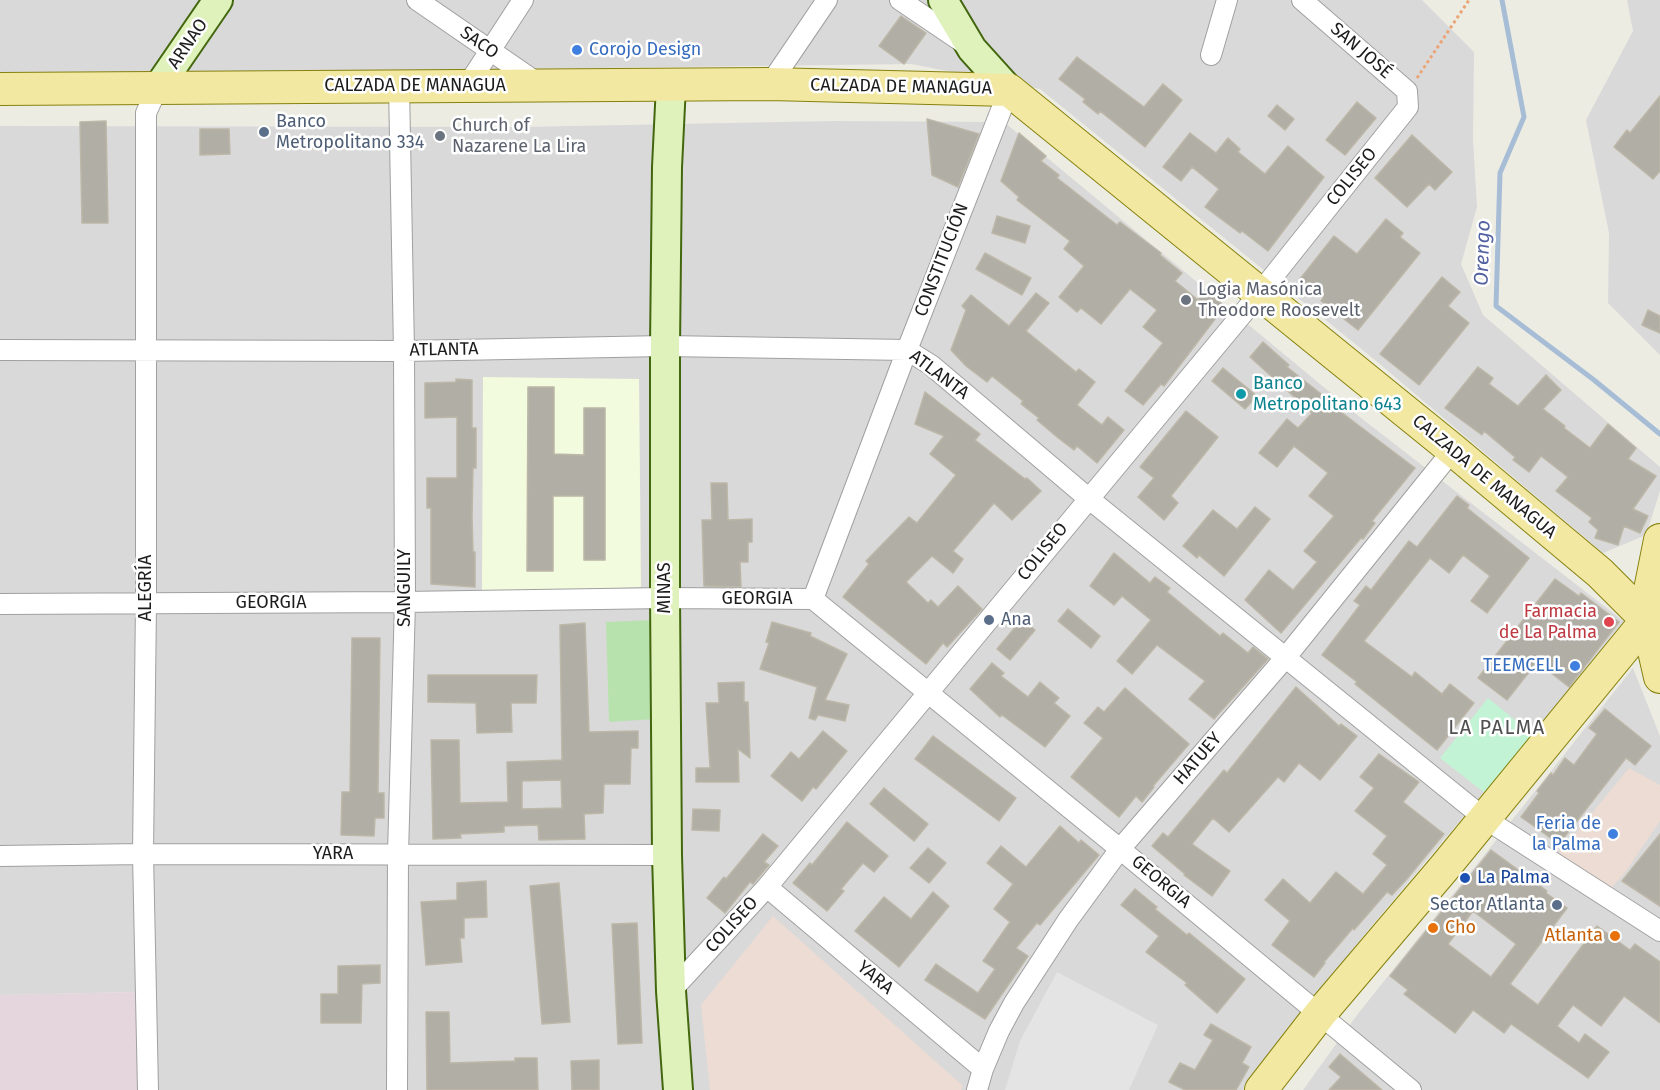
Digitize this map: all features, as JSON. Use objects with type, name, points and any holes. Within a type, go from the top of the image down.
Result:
[{"type":"main road","name":"CALZADA DE MANAGUA","points":[[0,89],[770,84],[1009,90],[1453,450],[1599,573],[1647,620]]},
{"type":"main road","points":[[1599,573],[1622,577],[1637,573],[1647,566],[1659,543]]},
{"type":"main road","points":[[1659,543],[1649,595],[1647,620],[1660,676]]},
{"type":"main road","points":[[1261,1090],[1320,1014],[1444,868],[1647,620]]},
{"type":"street","name":"ARNAO","points":[[157,89],[218,0]]},
{"type":"street","name":"SACO","points":[[417,0],[541,85]]},
{"type":"street","points":[[466,86],[523,0]]},
{"type":"street","points":[[770,84],[827,0]]},
{"type":"street","points":[[900,0],[972,49]]},
{"type":"street","points":[[943,0],[972,49],[1009,90]]},
{"type":"street","points":[[1211,55],[1227,0]]},
{"type":"street","name":"SAN JOSÉ","points":[[1302,0],[1407,99]]},
{"type":"street","name":"MINAS","points":[[671,85],[667,167],[665,598],[667,855],[671,991],[678,1090]]},
{"type":"street","name":"SANGUILY","points":[[397,1090],[398,854],[405,602],[404,351],[399,86]]},
{"type":"street","name":"ALEGRÍA","points":[[148,1090],[142,854],[146,603],[146,114],[157,89]]},
{"type":"street","name":"CONSTITUCIÓN","points":[[813,599],[1009,90]]},
{"type":"street","name":"COLISEO","points":[[671,991],[767,886],[1259,294],[1407,99]]},
{"type":"street","name":"ATLANTA","points":[[0,350],[404,351],[665,346],[907,350],[931,365],[1088,498],[1484,818],[1660,932]]},
{"type":"street","name":"HATUEY","points":[[977,1090],[982,1069],[1014,1002],[1068,920],[1120,849],[1286,657],[1453,450]]},
{"type":"street","name":"GEORGIA","points":[[0,604],[665,598],[813,599],[1412,1090]]},
{"type":"street","name":"YARA","points":[[0,856],[667,855]]},
{"type":"street","name":"YARA","points":[[767,886],[982,1069]]},
{"type":"path","points":[[1407,99],[1469,0]]},
{"type":"shaded area","points":[[0,0],[1422,0],[1474,52],[1473,139],[1477,207],[1461,264],[1483,315],[1660,467],[1660,491],[1646,535],[1603,553],[1375,360],[1040,89],[911,64],[284,72],[0,73]]},
{"type":"shaded area","points":[[1627,0],[1660,0],[1660,355],[1608,303],[1609,233],[1586,120],[1633,31]]},
{"type":"shaded area","points":[[834,121],[1004,122],[1361,418],[1626,623],[1364,935],[1243,1090],[140,1090],[138,992],[0,995],[0,126],[520,127]]},
{"type":"shaded area","points":[[483,377],[639,379],[641,587],[482,593]]},
{"type":"shaded area","points":[[1633,668],[1660,736],[1660,1090],[1303,1090],[1357,1015]]},
{"type":"shaded area","points":[[1488,698],[1536,737],[1486,794],[1440,758]]},
{"type":"shaded area","name":"Feria de la Palma","points":[[1629,768],[1660,785],[1660,821],[1624,874],[1609,890],[1555,858]]},
{"type":"shaded area","points":[[773,916],[963,1086],[961,1090],[710,1090],[701,1005]]},
{"type":"shaded area","points":[[1057,972],[1158,1025],[1129,1090],[1005,1090],[1020,1041]]},
{"type":"shaded area","points":[[138,992],[140,1090],[0,1090],[0,995]]},
{"type":"green space","points":[[653,620],[654,719],[609,722],[606,622]]},
{"type":"building","points":[[901,16],[926,33],[904,64],[879,46]]},
{"type":"building","points":[[1077,57],[1144,107],[1163,84],[1182,100],[1145,147],[1100,111],[1098,114],[1083,102],[1085,99],[1059,79]]},
{"type":"building","points":[[1660,96],[1660,171],[1653,179],[1614,147],[1627,130],[1630,133]]},
{"type":"building","points":[[1357,102],[1376,118],[1345,155],[1326,140]]},
{"type":"building","points":[[1277,105],[1294,119],[1285,130],[1268,116]]},
{"type":"building","points":[[927,119],[979,134],[958,187],[932,175]]},
{"type":"building","points":[[106,121],[108,223],[82,223],[80,122]]},
{"type":"building","points":[[200,129],[229,129],[230,154],[200,155]]},
{"type":"building","points":[[1019,133],[1046,156],[1041,161],[1059,175],[1057,178],[1117,225],[1120,222],[1161,253],[1160,255],[1182,273],[1175,281],[1198,300],[1205,291],[1225,306],[1164,386],[1161,384],[1143,405],[1125,391],[1163,343],[1143,327],[1157,310],[1130,289],[1101,324],[1081,308],[1077,312],[1059,297],[1084,266],[1064,249],[1070,241],[1017,200],[1019,197],[1001,181]]},
{"type":"building","points":[[1190,133],[1216,153],[1228,138],[1240,149],[1238,152],[1265,174],[1288,146],[1324,177],[1268,251],[1205,207],[1219,189],[1192,167],[1181,181],[1163,167]]},
{"type":"building","points":[[1412,135],[1452,172],[1435,190],[1429,184],[1407,207],[1375,178]]},
{"type":"building","points":[[997,216],[1030,226],[1025,243],[992,233]]},
{"type":"building","points":[[1386,219],[1403,233],[1400,237],[1420,253],[1358,330],[1321,301],[1323,298],[1300,279],[1334,236],[1357,254]]},
{"type":"building","points":[[985,253],[1031,278],[1022,295],[976,269]]},
{"type":"building","points":[[1442,277],[1460,292],[1448,306],[1469,323],[1419,385],[1380,354]]},
{"type":"building","points":[[1036,293],[1049,303],[1026,331],[1076,372],[1079,369],[1095,382],[1077,405],[1102,425],[1108,417],[1124,430],[1097,463],[1077,446],[1074,450],[1057,437],[1037,420],[1039,418],[1021,404],[1023,401],[992,376],[987,382],[966,366],[951,350],[966,310],[962,306],[971,295],[1009,326]]},
{"type":"building","points":[[1648,310],[1660,316],[1660,333],[1642,325]]},
{"type":"building","points":[[1263,342],[1289,365],[1287,367],[1330,401],[1329,403],[1415,468],[1372,521],[1375,523],[1363,539],[1361,538],[1281,633],[1245,600],[1269,570],[1293,590],[1317,562],[1304,551],[1334,516],[1309,496],[1328,473],[1294,446],[1277,467],[1259,453],[1287,419],[1298,428],[1312,413],[1250,357]]},
{"type":"building","points":[[1478,367],[1493,378],[1489,384],[1518,406],[1546,375],[1561,390],[1543,409],[1565,426],[1564,428],[1590,448],[1608,424],[1636,448],[1628,459],[1656,476],[1633,509],[1648,516],[1640,533],[1624,526],[1618,545],[1595,538],[1598,530],[1589,522],[1592,518],[1556,491],[1568,477],[1541,456],[1529,472],[1513,460],[1515,457],[1484,431],[1482,435],[1445,408]]},
{"type":"building","points":[[1223,368],[1257,396],[1245,409],[1212,381]]},
{"type":"building","points":[[456,379],[472,380],[472,428],[476,428],[472,517],[475,587],[431,584],[431,508],[427,508],[427,478],[457,478],[457,417],[425,418],[425,383],[456,382]]},
{"type":"building","points":[[528,387],[554,387],[554,454],[584,455],[584,408],[605,408],[605,560],[584,560],[584,496],[553,496],[553,571],[527,571]]},
{"type":"building","points":[[925,392],[980,434],[975,440],[1041,491],[1012,520],[994,503],[953,551],[963,559],[953,573],[932,556],[906,582],[928,603],[931,600],[938,607],[958,586],[982,609],[947,647],[943,643],[926,664],[843,597],[869,564],[866,561],[909,517],[917,523],[956,475],[930,454],[944,436],[915,424]]},
{"type":"building","points":[[1186,411],[1218,437],[1171,496],[1178,503],[1164,520],[1138,497],[1154,478],[1140,467]]},
{"type":"building","points":[[711,483],[727,483],[728,520],[752,519],[752,542],[748,542],[748,562],[740,562],[741,587],[704,586],[702,520],[712,520]]},
{"type":"building","points":[[1457,496],[1469,505],[1467,508],[1529,558],[1487,613],[1471,601],[1490,576],[1463,555],[1449,573],[1430,558],[1364,641],[1412,677],[1415,672],[1442,694],[1450,684],[1474,703],[1437,750],[1322,655],[1360,605],[1354,601],[1366,586],[1371,590],[1409,541],[1417,547]]},
{"type":"building","points":[[1255,507],[1270,519],[1224,576],[1199,555],[1197,558],[1183,546],[1213,510],[1237,529]]},
{"type":"building","points":[[1114,553],[1150,583],[1155,577],[1170,588],[1167,592],[1220,636],[1223,633],[1248,653],[1253,647],[1268,659],[1214,719],[1189,699],[1205,681],[1157,645],[1132,674],[1117,661],[1151,620],[1122,596],[1114,605],[1090,586]]},
{"type":"building","points":[[1555,579],[1579,596],[1581,593],[1619,622],[1569,687],[1537,662],[1507,700],[1478,678]]},
{"type":"building","points":[[1068,609],[1100,636],[1091,648],[1058,621]]},
{"type":"building","points":[[1022,619],[1035,630],[1010,660],[997,649]]},
{"type":"building","points":[[772,622],[811,633],[810,636],[847,654],[825,700],[849,705],[845,721],[818,715],[815,720],[809,718],[817,687],[760,669],[769,643],[766,642]]},
{"type":"building","points":[[585,623],[589,732],[638,731],[638,748],[631,748],[630,784],[604,784],[603,813],[584,814],[585,839],[539,840],[538,825],[504,826],[504,832],[460,834],[461,838],[433,839],[431,740],[459,740],[460,803],[508,802],[507,762],[562,760],[560,625]],"holes":[[[561,780],[562,808],[522,809],[522,781]]]},
{"type":"building","points":[[352,638],[380,638],[378,793],[384,793],[384,818],[375,818],[374,836],[341,835],[342,792],[350,792]]},
{"type":"building","points":[[992,663],[1004,673],[1001,676],[1028,697],[1040,682],[1059,698],[1054,703],[1070,716],[1045,747],[1002,715],[1000,717],[970,689]]},
{"type":"building","points":[[428,675],[537,675],[536,703],[511,703],[512,732],[477,733],[476,703],[428,702]]},
{"type":"building","points":[[744,682],[744,702],[748,702],[750,758],[738,749],[739,782],[696,782],[696,768],[710,768],[706,703],[719,703],[718,683]]},
{"type":"building","points":[[1296,687],[1339,726],[1341,724],[1357,736],[1320,780],[1299,763],[1284,782],[1278,777],[1229,832],[1213,818],[1192,844],[1230,871],[1212,896],[1152,846],[1163,833],[1168,837],[1224,770],[1227,773]]},
{"type":"building","points":[[1125,688],[1189,744],[1142,802],[1136,796],[1119,817],[1071,777],[1103,738],[1084,723],[1098,707],[1104,712]]},
{"type":"building","points":[[1605,709],[1651,746],[1635,765],[1626,758],[1559,844],[1521,817],[1539,793],[1537,791],[1551,773],[1553,775],[1565,758],[1574,765],[1597,734],[1589,728]]},
{"type":"building","points":[[823,731],[847,751],[816,789],[813,787],[802,801],[771,776],[791,752],[799,759]]},
{"type":"building","points":[[933,736],[1016,798],[999,821],[915,759]]},
{"type":"building","points":[[1379,754],[1419,782],[1403,802],[1444,834],[1392,895],[1387,892],[1354,930],[1353,928],[1314,977],[1272,945],[1290,921],[1265,900],[1283,879],[1310,903],[1336,872],[1363,894],[1387,865],[1373,854],[1387,836],[1355,811],[1374,788],[1360,777]]},
{"type":"building","points":[[884,788],[928,824],[914,841],[870,804]]},
{"type":"building","points":[[693,809],[720,810],[719,831],[692,830]]},
{"type":"building","points":[[847,822],[888,856],[874,872],[863,863],[841,889],[844,891],[827,911],[793,883],[810,863],[812,865]]},
{"type":"building","points":[[1060,826],[1079,843],[1081,840],[1099,855],[1040,925],[1037,923],[1016,948],[1028,956],[985,1019],[925,980],[936,964],[978,993],[995,969],[983,961],[1010,922],[994,909],[1013,884],[987,863],[1001,846],[1026,867]]},
{"type":"building","points":[[763,834],[778,846],[764,862],[769,865],[753,884],[750,882],[725,913],[707,898]]},
{"type":"building","points":[[1660,834],[1660,906],[1622,881]]},
{"type":"building","points":[[928,848],[946,863],[929,883],[910,868]]},
{"type":"building","points":[[1491,850],[1567,908],[1510,984],[1538,1005],[1597,926],[1630,950],[1635,944],[1660,962],[1660,1023],[1624,996],[1601,1026],[1573,1005],[1557,1026],[1579,1043],[1585,1034],[1609,1052],[1588,1078],[1511,1024],[1504,1033],[1473,1010],[1455,1033],[1404,994],[1408,990],[1390,976]],"holes":[[[1473,911],[1516,944],[1491,977],[1448,944]]]},
{"type":"building","points":[[486,881],[487,917],[464,918],[464,938],[460,938],[462,962],[426,965],[421,902],[457,900],[457,883]]},
{"type":"building","points":[[559,883],[570,1022],[542,1024],[530,886]]},
{"type":"building","points":[[1135,889],[1157,907],[1155,909],[1187,935],[1189,933],[1245,979],[1217,1013],[1185,985],[1187,983],[1146,952],[1159,936],[1121,905]]},
{"type":"building","points":[[933,892],[949,906],[899,967],[855,931],[884,897],[911,919]]},
{"type":"building","points":[[637,923],[642,1043],[618,1044],[612,924]]},
{"type":"building","points":[[380,965],[380,983],[362,984],[361,1023],[321,1023],[321,994],[338,994],[338,966]]},
{"type":"building","points":[[426,1012],[449,1012],[450,1063],[537,1058],[538,1090],[427,1090]]},
{"type":"building","points":[[1211,1024],[1251,1047],[1242,1063],[1249,1067],[1236,1090],[1185,1090],[1169,1082],[1180,1063],[1195,1070],[1213,1040],[1204,1035]]},
{"type":"building","points":[[1340,1054],[1382,1090],[1329,1090],[1341,1077],[1329,1067]]},
{"type":"building","points":[[599,1060],[599,1090],[572,1090],[571,1061]]},
{"type":"waterway","name":"Orengo","points":[[1502,0],[1524,117],[1500,173],[1496,306],[1594,380],[1660,434]]},
{"type":"place","name":"Corojo Design","points":[[577,50]]},
{"type":"place","name":"Banco Metropolitano 334","points":[[264,132]]},
{"type":"place","name":"Church of Nazarene La Lira","points":[[440,136]]},
{"type":"place","name":"Logia Masónica Theodore Roosevelt","points":[[1186,300]]},
{"type":"place","name":"Banco Metropolitano 643","points":[[1241,394]]},
{"type":"place","name":"Ana","points":[[989,620]]},
{"type":"place","name":"Farmacia de La Palma","points":[[1609,622]]},
{"type":"place","name":"TEEMCELL","points":[[1575,666]]},
{"type":"place","name":"Feria de la Palma","points":[[1613,834]]},
{"type":"place","name":"La Palma","points":[[1465,878]]},
{"type":"place","name":"Sector Atlanta","points":[[1557,905]]},
{"type":"place","name":"Cho","points":[[1433,928]]},
{"type":"place","name":"Atlanta","points":[[1615,936]]},
{"type":"district","name":"LA PALMA","points":[[1497,728]]}]
